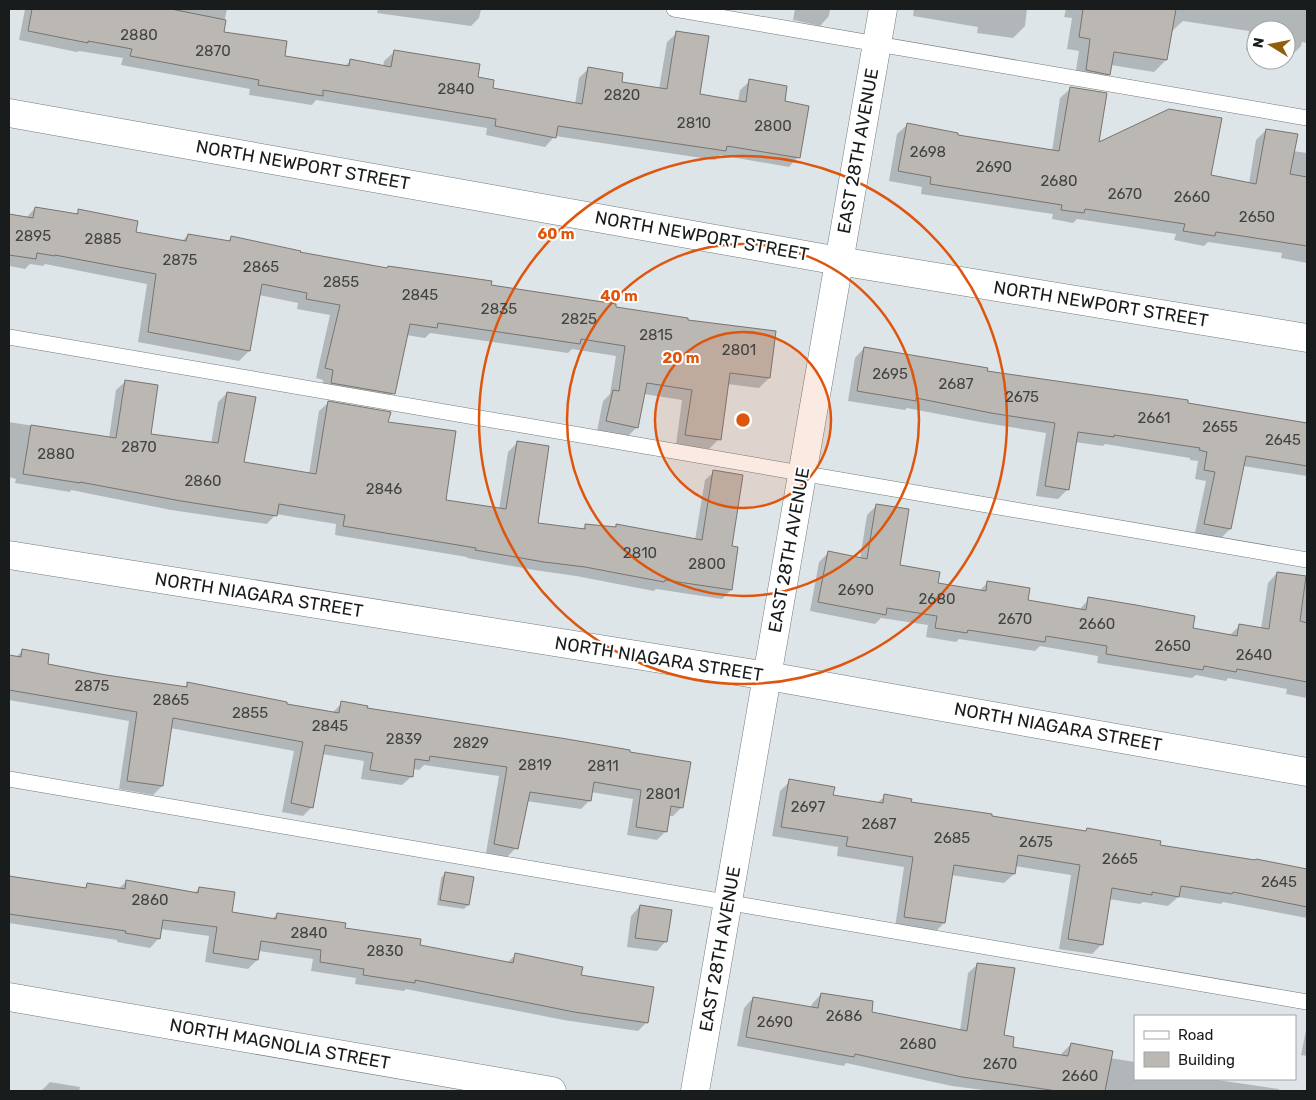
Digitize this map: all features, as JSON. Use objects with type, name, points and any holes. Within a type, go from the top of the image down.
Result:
[{"type":"street","name":"EAST 28TH AVENUE","points":[[695,1091],[883,9]]},
{"type":"street","name":"NORTH NEWPORT STREET","points":[[9,113],[839,261],[1307,338]]},
{"type":"street","name":"NORTH NIAGARA STREET","points":[[9,555],[768,676],[1307,772]]},
{"type":"street","name":"NORTH MAGNOLIA STREET","points":[[9,998],[552,1091]]},
{"type":"lane","points":[[674,9],[1307,118]]},
{"type":"lane","points":[[9,337],[1307,560]]},
{"type":"lane","points":[[9,779],[1307,1002]]},
{"type":"building","points":[[32,9],[171,9],[226,20],[224,32],[287,41],[285,56],[349,66],[350,59],[391,67],[394,50],[480,64],[478,77],[494,80],[493,88],[582,104],[588,67],[623,73],[622,82],[667,89],[676,31],[709,36],[700,94],[746,102],[749,79],[787,86],[785,101],[809,106],[800,158],[727,146],[726,151],[558,126],[556,138],[495,126],[496,119],[323,90],[323,96],[258,85],[259,80],[130,56],[132,49],[88,41],[88,43],[28,31]]},
{"type":"building","points":[[1083,9],[1176,9],[1167,60],[1114,52],[1110,75],[1086,70],[1090,39],[1079,37]]},
{"type":"building","points":[[1070,87],[1107,93],[1099,142],[1169,109],[1222,118],[1211,175],[1256,184],[1266,129],[1298,134],[1290,174],[1307,177],[1307,246],[1216,232],[1215,236],[1183,231],[1185,224],[1085,209],[1084,213],[1061,210],[1062,205],[930,184],[931,177],[898,171],[907,123],[958,133],[958,135],[1059,151]]},
{"type":"building","points":[[35,207],[78,214],[78,209],[138,221],[136,232],[186,241],[188,234],[230,241],[231,236],[300,252],[387,268],[388,266],[492,281],[491,285],[616,304],[616,307],[688,318],[688,320],[776,331],[770,378],[730,373],[721,440],[685,435],[692,390],[647,383],[638,428],[606,421],[613,390],[619,391],[625,346],[581,339],[580,344],[438,323],[437,328],[410,324],[395,394],[331,383],[333,370],[325,368],[340,305],[306,299],[307,293],[262,284],[250,351],[148,332],[156,274],[55,255],[37,253],[36,259],[9,255],[9,214],[33,218]]},
{"type":"building","points":[[864,347],[988,368],[987,371],[1188,400],[1188,403],[1307,423],[1307,466],[1246,456],[1231,529],[1204,524],[1215,472],[1204,470],[1207,452],[1199,450],[1200,448],[1114,435],[1114,437],[1078,432],[1069,490],[1045,486],[1055,423],[916,398],[916,401],[857,391]]},
{"type":"building","points":[[125,380],[158,385],[151,434],[218,443],[227,392],[256,397],[244,462],[316,474],[328,401],[391,412],[388,422],[456,431],[446,500],[506,509],[517,441],[549,446],[538,523],[585,529],[585,524],[616,527],[616,524],[702,540],[713,470],[743,475],[732,546],[738,547],[732,590],[665,580],[664,582],[343,526],[345,515],[279,504],[277,516],[23,474],[31,425],[116,438]]},
{"type":"building","points":[[876,504],[909,509],[900,565],[940,572],[938,583],[986,591],[987,581],[1030,588],[1028,600],[1086,610],[1088,597],[1136,605],[1195,616],[1193,628],[1237,636],[1239,624],[1269,629],[1277,572],[1306,576],[1300,621],[1307,623],[1307,682],[1237,669],[1236,672],[1204,666],[1203,670],[1106,654],[1107,646],[1046,636],[1045,642],[968,630],[967,633],[935,628],[937,616],[887,608],[886,615],[818,602],[828,551],[867,559]]},
{"type":"building","points":[[22,649],[49,654],[48,664],[106,675],[187,687],[187,682],[287,702],[287,704],[339,713],[341,701],[368,706],[367,708],[567,739],[691,762],[683,808],[671,806],[667,832],[636,827],[641,790],[594,782],[591,801],[530,792],[518,849],[494,844],[507,767],[430,756],[429,761],[415,759],[413,777],[370,770],[373,753],[325,745],[313,808],[291,803],[303,742],[173,718],[163,786],[127,781],[137,712],[9,690],[9,655],[21,657]]},
{"type":"building","points":[[789,779],[835,787],[833,795],[883,803],[884,794],[912,799],[911,802],[1086,831],[1087,828],[1161,841],[1160,845],[1256,859],[1307,869],[1307,907],[1233,892],[1232,894],[1181,886],[1179,897],[1152,892],[1152,895],[1112,888],[1103,945],[1068,939],[1080,865],[1018,855],[1015,874],[954,865],[945,923],[904,917],[913,857],[846,846],[848,837],[781,827]]},
{"type":"building","points":[[445,872],[474,877],[469,905],[440,900]]},
{"type":"building","points":[[9,876],[86,888],[87,883],[125,889],[126,880],[198,893],[199,887],[235,892],[232,912],[276,919],[277,913],[346,923],[345,928],[421,939],[420,945],[513,963],[515,953],[583,967],[581,975],[654,987],[648,1023],[574,1012],[415,980],[415,983],[363,975],[364,969],[320,962],[321,950],[261,941],[258,960],[213,953],[217,927],[163,920],[160,939],[125,933],[126,931],[9,914]]},
{"type":"building","points":[[640,905],[672,910],[667,942],[635,938]]},
{"type":"building","points":[[977,963],[1015,968],[1004,1035],[1014,1037],[1013,1047],[1068,1056],[1071,1043],[1113,1051],[1105,1091],[1057,1091],[962,1077],[855,1054],[854,1057],[746,1037],[753,997],[818,1008],[821,993],[873,1001],[872,1012],[967,1031]]}]
